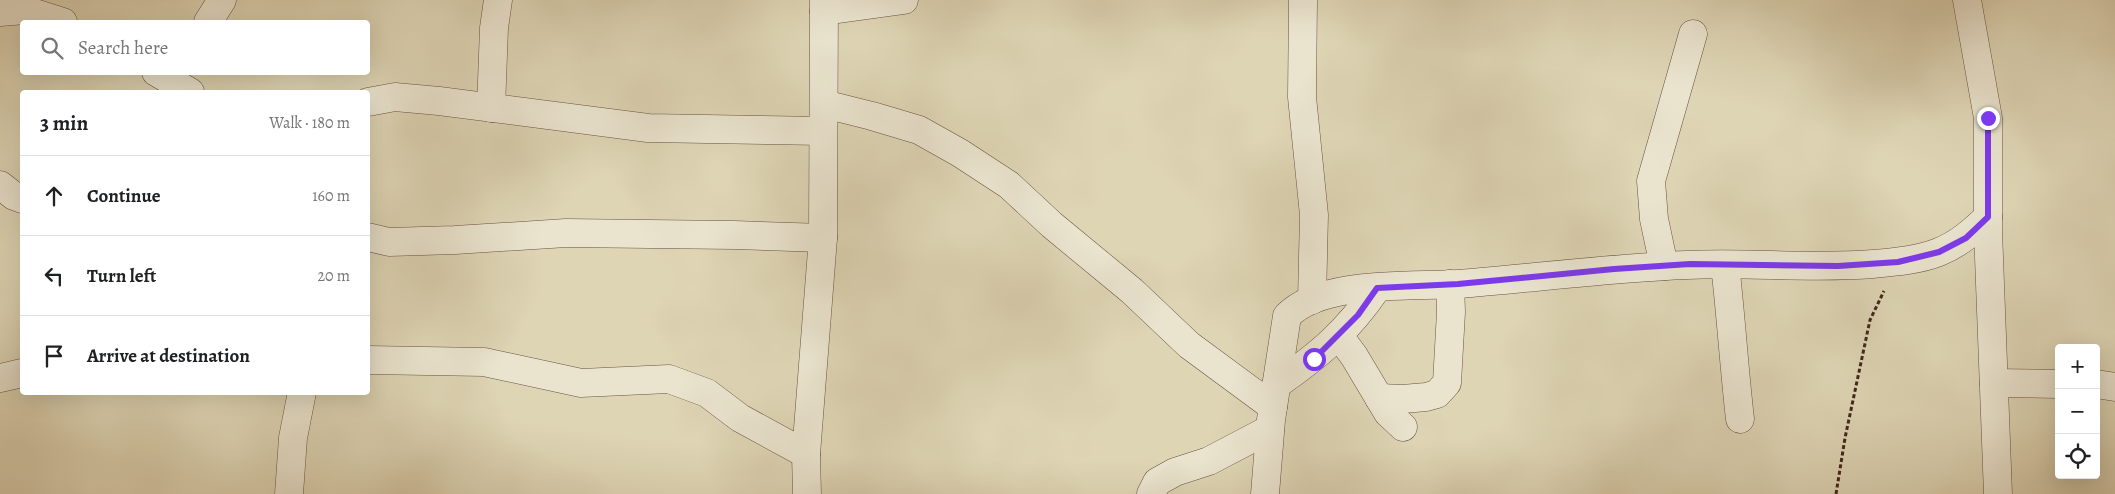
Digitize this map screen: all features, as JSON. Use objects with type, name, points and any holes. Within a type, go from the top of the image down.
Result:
[{"type":"street","points":[[209,20],[222,0]]},
{"type":"street","points":[[491,108],[494,28],[498,0]]},
{"type":"street","points":[[807,494],[806,454],[823,238],[824,5],[904,0]]},
{"type":"street","points":[[1303,0],[1302,97],[1314,215],[1312,300]]},
{"type":"street","points":[[1966,0],[1988,118],[1988,217],[1998,494]]},
{"type":"street","points":[[0,12],[25,10],[57,20]]},
{"type":"street","points":[[1664,266],[1654,219],[1651,181],[1693,34]]},
{"type":"street","points":[[370,102],[395,97],[648,128],[823,131]]},
{"type":"street","points":[[824,104],[919,130],[960,152],[1009,185],[1052,225],[1132,291],[1189,345],[1273,407]]},
{"type":"street","points":[[0,185],[20,198]]},
{"type":"street","points":[[1265,494],[1273,407],[1287,316],[1292,311],[1312,300],[1330,293],[1664,266],[1838,266],[1898,262],[1939,252],[1966,238],[1988,217]]},
{"type":"street","points":[[370,237],[389,242],[566,233],[823,238]]},
{"type":"street","points":[[1724,265],[1731,314],[1734,371],[1740,419]]},
{"type":"street","points":[[1380,398],[1426,397],[1436,394],[1446,382],[1451,312],[1450,284]]},
{"type":"street","points":[[1151,494],[1157,482],[1174,472],[1209,461],[1273,407],[1314,359],[1358,315],[1377,288]]},
{"type":"street","points":[[1338,336],[1354,356],[1388,413],[1403,427]]},
{"type":"street","points":[[370,360],[484,362],[581,383],[669,379],[707,393],[740,418],[806,454]]},
{"type":"street","points":[[0,378],[20,373]]},
{"type":"street","points":[[1994,384],[2055,384]]},
{"type":"street","points":[[2100,385],[2115,387]]},
{"type":"street","points":[[289,494],[293,438],[301,395]]},
{"type":"path","points":[[1836,494],[1845,438],[1870,320],[1898,262]]},
{"type":"route","points":[[1314,359],[1358,315],[1377,288],[1458,284],[1614,269],[1690,264],[1838,266],[1898,262],[1939,252],[1966,238],[1988,217],[1988,118]]}]
